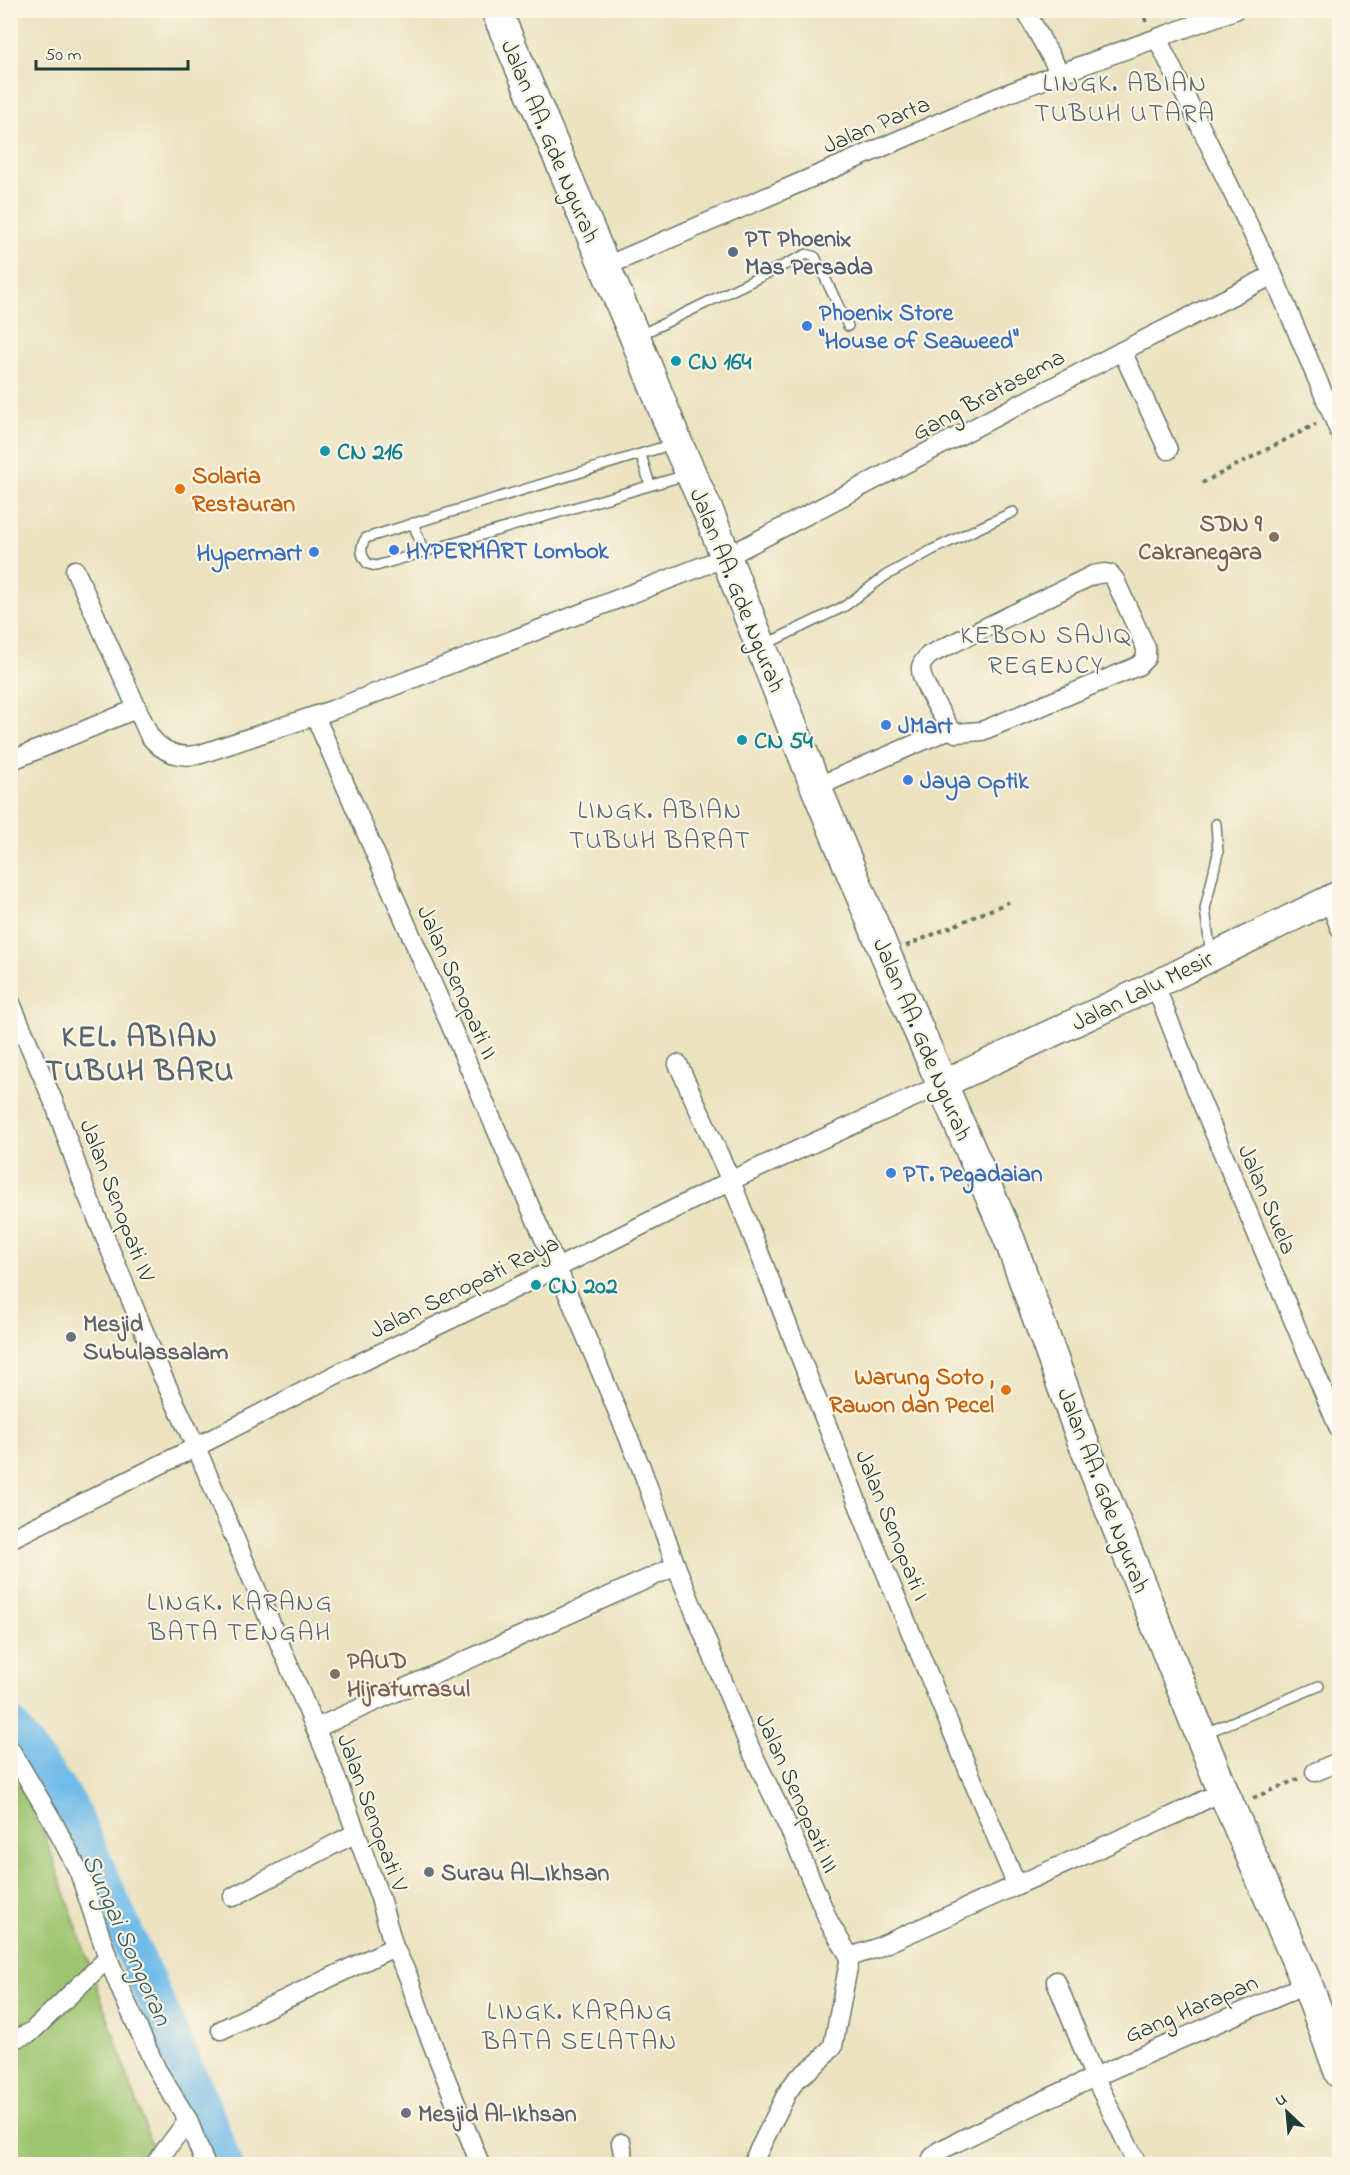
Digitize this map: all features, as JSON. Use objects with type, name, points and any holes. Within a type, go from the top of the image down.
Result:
[{"type":"main road","name":"Jalan AA. Gde Ngurah","points":[[496,10],[726,557],[816,787],[886,955],[1010,1241],[1080,1434],[1226,1799],[1307,1984],[1340,2073]]},
{"type":"street","points":[[1025,10],[1060,73]]},
{"type":"street","name":"Jalan Parta","points":[[604,267],[1060,73],[1235,10]]},
{"type":"street","points":[[1164,37],[1273,275],[1336,424]]},
{"type":"street","name":"Gang Bratasema","points":[[75,570],[136,709],[153,741],[165,750],[186,756],[201,754],[315,716],[726,557],[1273,275]]},
{"type":"street","points":[[1122,351],[1168,450]]},
{"type":"street","points":[[1110,574],[1115,580],[1146,648],[1146,658],[1143,662],[982,731],[956,733],[950,729],[924,680],[921,669],[924,660],[929,655],[1094,575],[1110,574]]},
{"type":"street","points":[[10,761],[136,709]]},
{"type":"street","name":"Jalan Senopati II","points":[[315,716],[557,1268]]},
{"type":"street","points":[[816,787],[950,729]]},
{"type":"street","points":[[1334,897],[1340,928]]},
{"type":"street","name":"Jalan Lalu Mesir","points":[[943,1084],[1155,985],[1334,897]]},
{"type":"street","name":"Jalan Suela","points":[[1155,985],[1197,1094],[1340,1431]]},
{"type":"street","name":"Jalan Senopati IV","points":[[10,1001],[56,1105],[84,1189],[158,1365],[196,1448]]},
{"type":"street","name":"Jalan Senopati I","points":[[678,1064],[731,1181],[871,1537],[1016,1884]]},
{"type":"street","name":"Jalan Senopati Raya","points":[[10,1539],[196,1448],[339,1373],[731,1181],[943,1084]]},
{"type":"street","name":"Jalan Senopati III","points":[[557,1268],[641,1467],[676,1566],[752,1750],[793,1837],[830,1924],[850,1957]]},
{"type":"street","name":"Jalan Senopati V","points":[[196,1448],[316,1728],[380,1898],[394,1947],[408,1976],[422,2018],[480,2164]]},
{"type":"street","points":[[316,1728],[676,1566]]},
{"type":"street","points":[[10,1749],[36,1791],[79,1872],[108,1958],[157,2070],[188,2120],[205,2164]]},
{"type":"street","points":[[1315,1772],[1340,1761]]},
{"type":"street","points":[[752,2164],[787,2092],[796,2080],[820,2061],[832,2046],[850,1957],[874,1949],[1174,1815],[1226,1799]]},
{"type":"street","points":[[232,1897],[356,1833]]},
{"type":"street","points":[[221,2030],[394,1947]]},
{"type":"street","points":[[10,2037],[30,2033],[108,1958]]},
{"type":"street","points":[[1056,1981],[1094,2076],[1137,2164]]},
{"type":"street","name":"Gang Harapan","points":[[930,2164],[939,2151],[1094,2076],[1307,1984]]},
{"type":"street","points":[[155,2164],[188,2120]]},
{"type":"street","points":[[621,2143],[626,2164]]},
{"type":"lane","points":[[635,337],[807,254],[818,262],[848,326]]},
{"type":"lane","points":[[677,443],[366,538],[362,543],[361,552],[368,564],[376,566],[691,473]]},
{"type":"lane","points":[[641,455],[650,485]]},
{"type":"lane","points":[[762,646],[845,606],[885,576],[932,550],[1013,512]]},
{"type":"lane","points":[[413,523],[424,552]]},
{"type":"lane","points":[[1211,957],[1205,909],[1218,853],[1216,824]]},
{"type":"lane","points":[[1201,1734],[1318,1686]]},
{"type":"path","points":[[1202,483],[1336,424]]},
{"type":"path","points":[[886,955],[1009,902]]},
{"type":"path","points":[[1226,1799],[1315,1772]]},
{"type":"green space","points":[[10,1777],[33,1800],[158,2164],[11,2164]]},
{"type":"waterway","name":"Sungai Songoran","points":[[10,1725],[69,1805],[208,2119],[224,2164]]},
{"type":"place","name":"PT Phoenix Mas Persada","points":[[733,252]]},
{"type":"place","name":"Phoenix Store \"House of Seaweed\"","points":[[807,326]]},
{"type":"place","name":"CN 164","points":[[676,361]]},
{"type":"place","name":"CN 216","points":[[325,451]]},
{"type":"place","name":"Solaria Restauran","points":[[180,489]]},
{"type":"place","name":"SDN 9 Cakranegara","points":[[1274,537]]},
{"type":"place","name":"HYPERMART Lombok","points":[[394,550]]},
{"type":"place","name":"Hypermart","points":[[314,552]]},
{"type":"place","name":"JMart","points":[[886,725]]},
{"type":"place","name":"CN 54","points":[[742,740]]},
{"type":"place","name":"Jaya Optik","points":[[908,780]]},
{"type":"place","name":"PT. Pegadaian","points":[[891,1173]]},
{"type":"place","name":"CN 202","points":[[536,1285]]},
{"type":"place","name":"Mesjid Subulassalam","points":[[71,1337]]},
{"type":"place","name":"Warung Soto , Rawon dan Pecel","points":[[1006,1390]]},
{"type":"place","name":"PAUD Hijraturrasul","points":[[335,1674]]},
{"type":"place","name":"Surau Al_Ikhsan","points":[[429,1872]]},
{"type":"place","name":"Mesjid Al-Ikhsan","points":[[406,2113]]},
{"type":"district","name":"LINGK. ABIAN TUBUH UTARA","points":[[1125,97]]},
{"type":"district","name":"KEBON SAJIQ REGENCY","points":[[1046,649]]},
{"type":"district","name":"LINGK. ABIAN TUBUH BARAT","points":[[660,824]]},
{"type":"district","name":"KEL. ABIAN TUBUH BARU","points":[[140,1053]]},
{"type":"district","name":"LINGK. KARANG BATA TENGAH","points":[[240,1616]]},
{"type":"district","name":"LINGK. KARANG BATA SELATAN","points":[[580,2025]]}]
